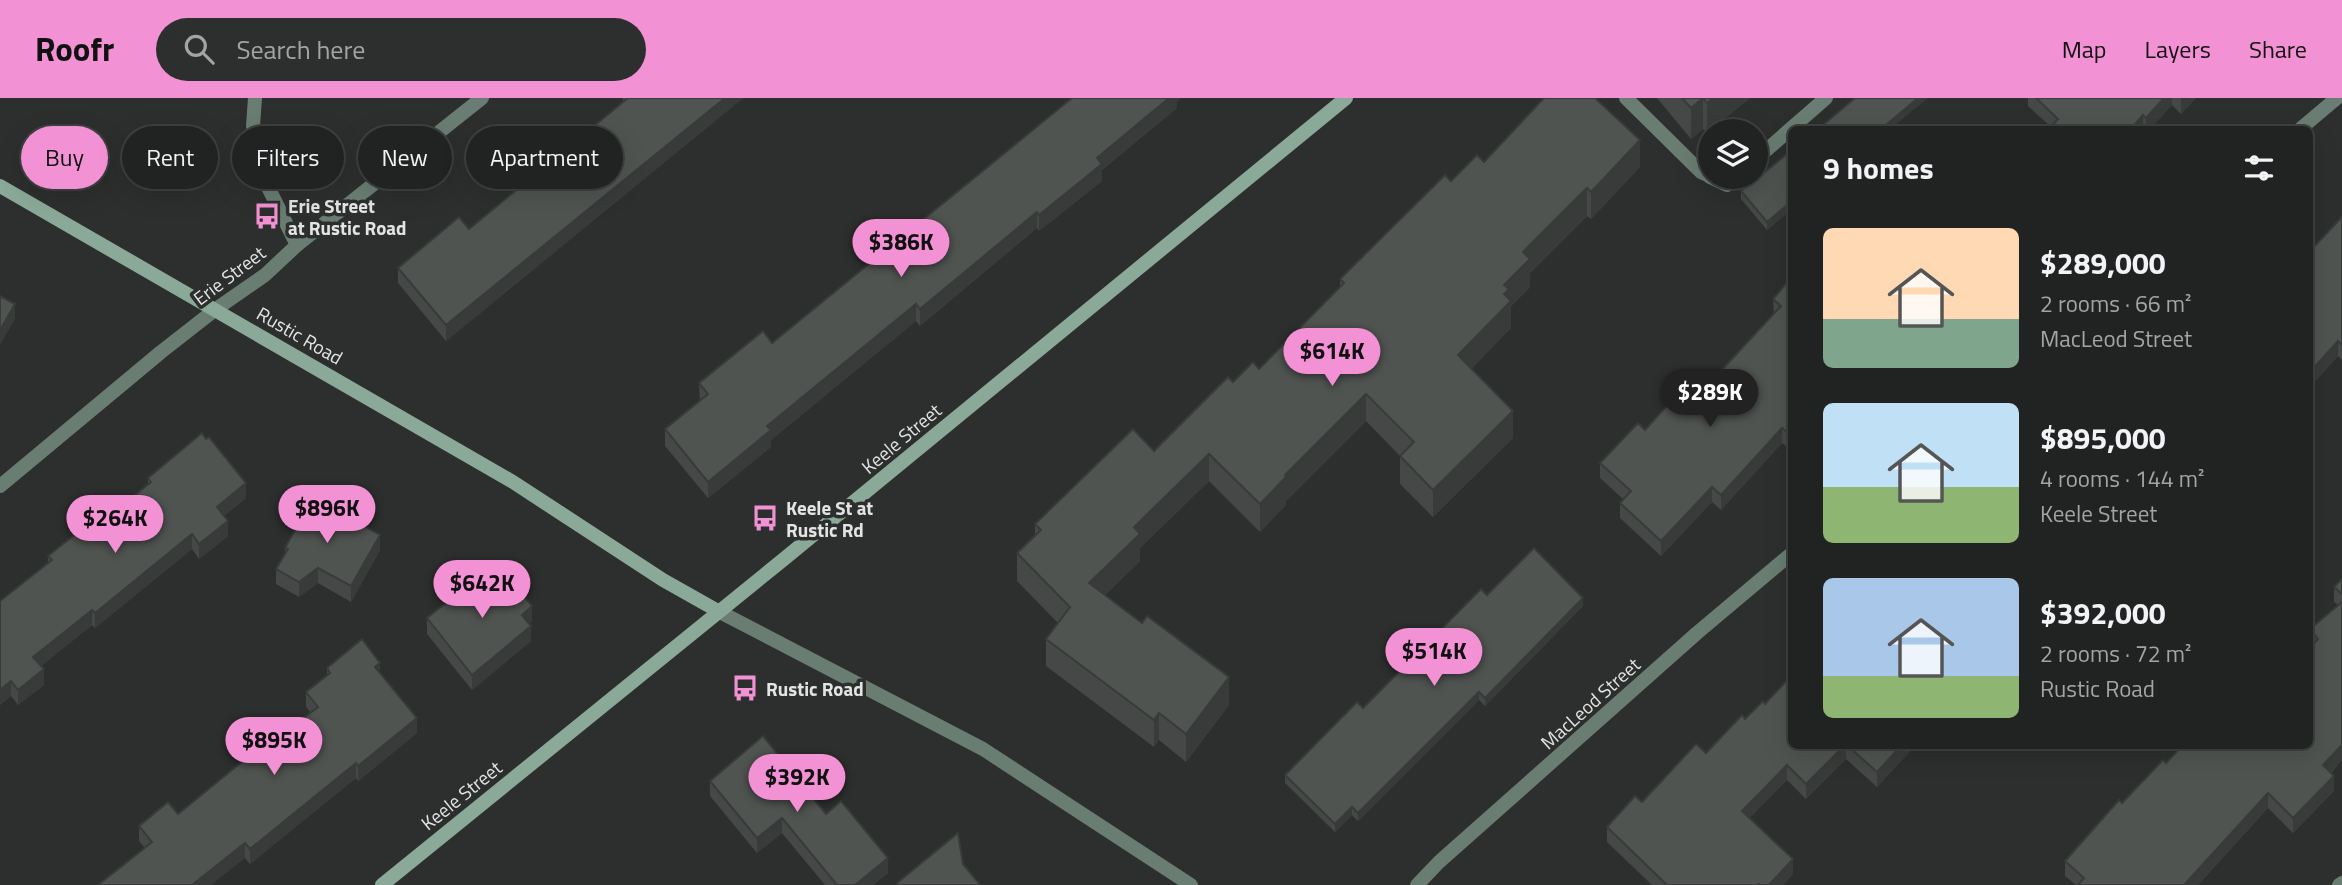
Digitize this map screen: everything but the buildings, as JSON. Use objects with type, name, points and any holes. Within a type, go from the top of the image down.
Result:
[{"type":"main road","name":"Keele Street","points":[[382,885],[1346,98]]},
{"type":"main road","name":"Rustic Road","points":[[0,186],[513,482],[663,580],[718,611]]},
{"type":"street","points":[[255,98],[253,126],[264,179],[297,245]]},
{"type":"street","name":"Erie Street","points":[[0,486],[216,309],[265,275],[297,245],[482,98]]},
{"type":"street","points":[[1626,98],[1698,169]]},
{"type":"street","points":[[1794,126],[1826,98]]},
{"type":"street","points":[[2304,126],[2337,98]]},
{"type":"street","points":[[1768,149],[1788,131]]},
{"type":"street","name":"MacLeod Street","points":[[1417,885],[1438,862],[1697,633],[1788,556]]},
{"type":"street","name":"Rustic Road","points":[[718,611],[983,749],[1191,885]]},
{"type":"place","name":"Erie Street at Rustic Road","points":[[267,216]]},
{"type":"place","name":"Keele St at Rustic Rd","points":[[765,518]]},
{"type":"place","name":"Rustic Road","points":[[745,688]]}]
